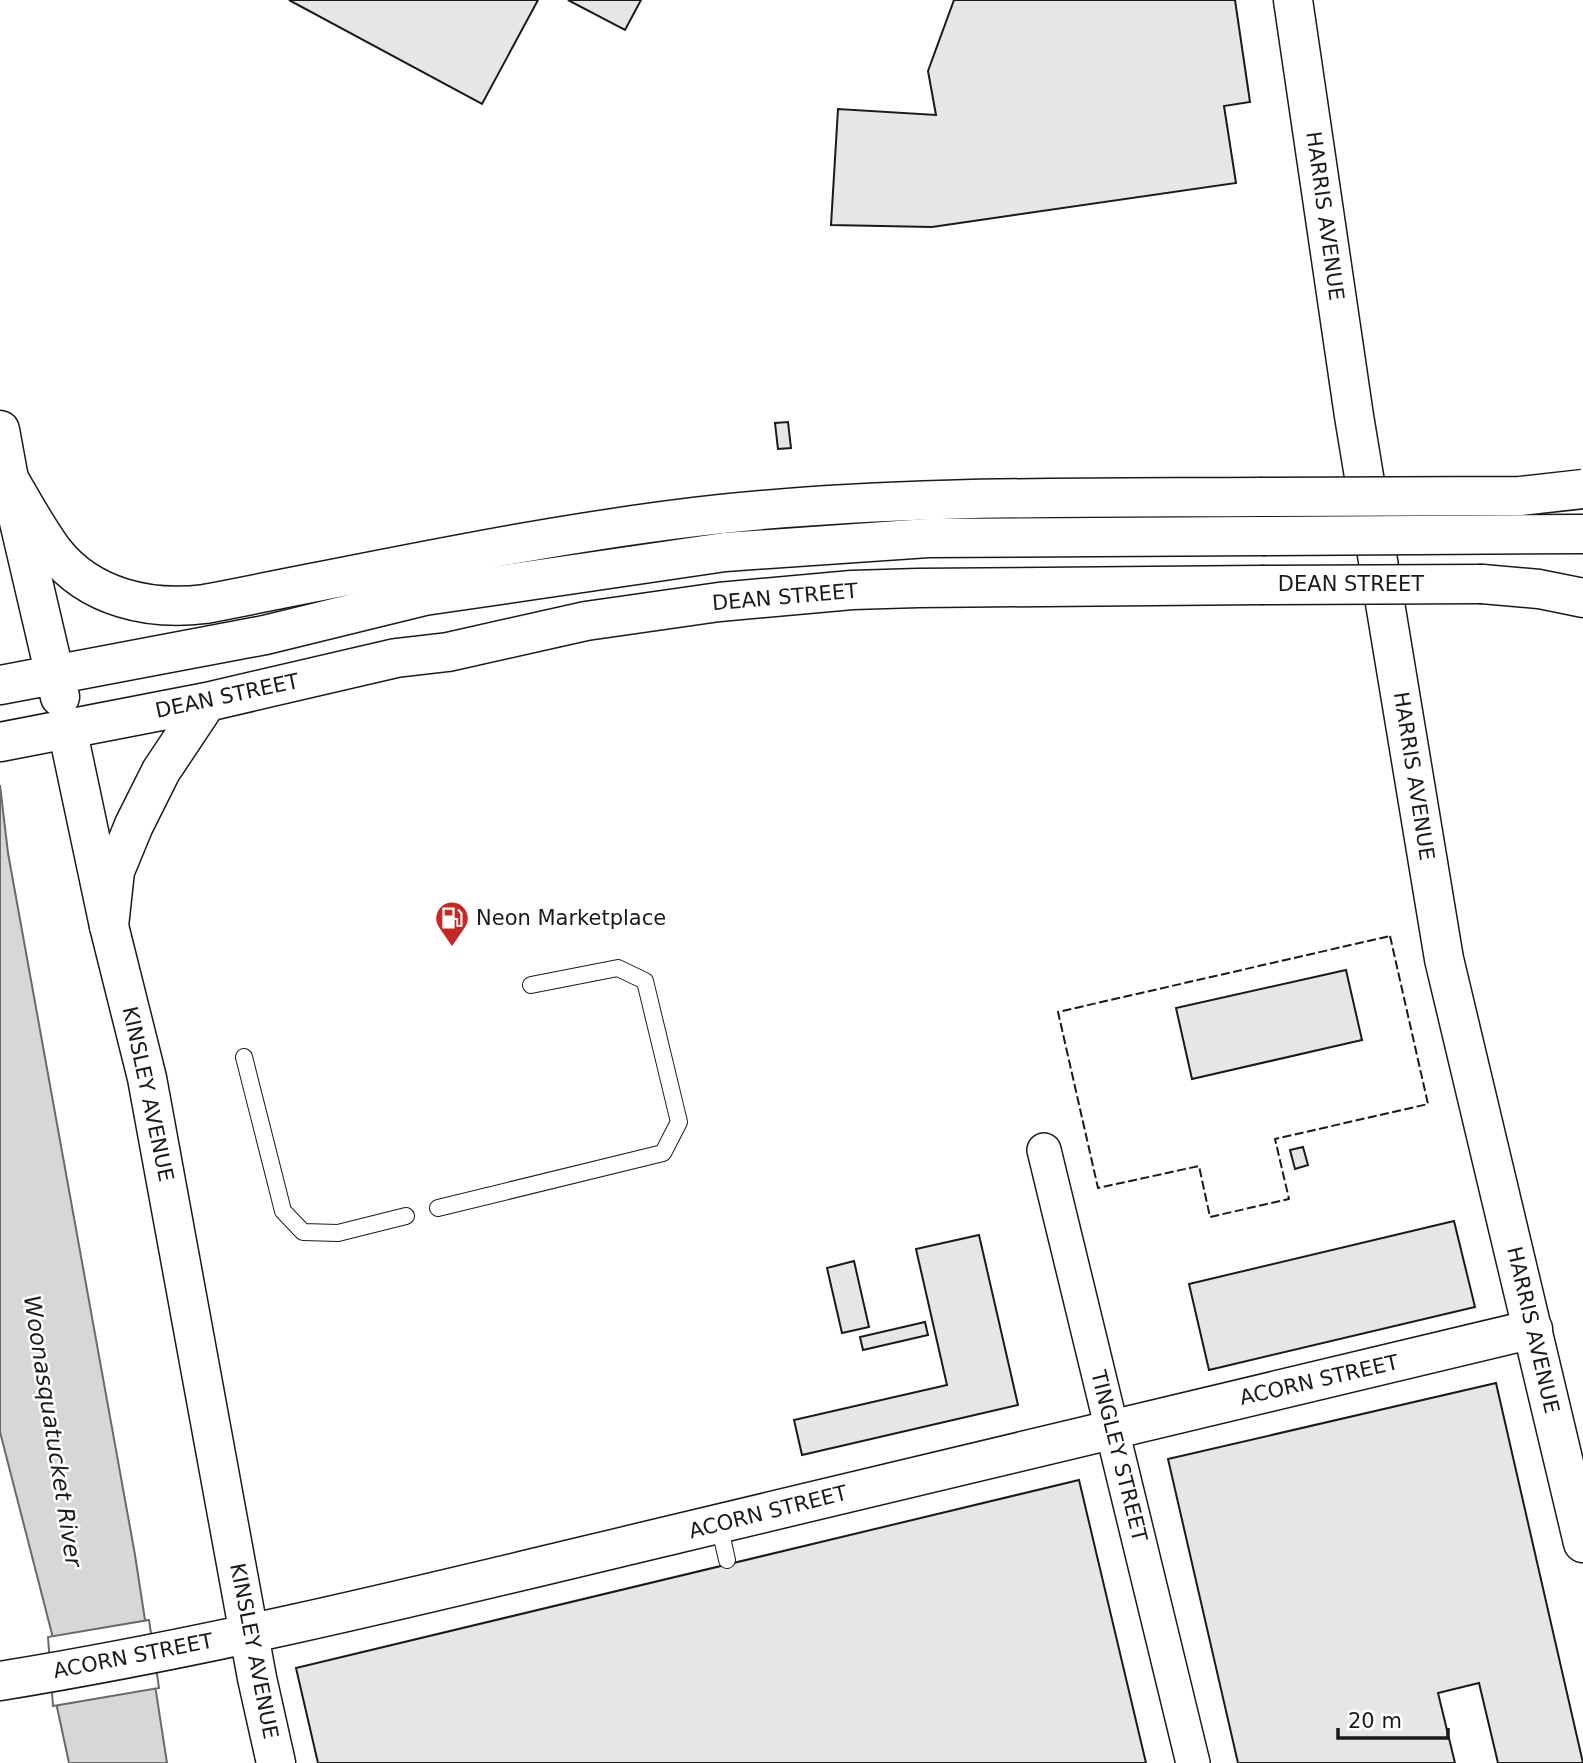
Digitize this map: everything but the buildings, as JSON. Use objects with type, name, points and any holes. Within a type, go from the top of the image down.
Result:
[{"type":"main road","name":"HARRIS AVENUE","points":[[1293,0],[1354,416],[1444,959],[1583,1543]]},
{"type":"main road","name":"KINSLEY AVENUE","points":[[0,430],[109,926],[147,1078],[249,1634],[276,1763]]},
{"type":"main road","points":[[9,479],[44,538],[69,568],[86,581],[119,597],[164,607],[205,604],[589,532],[722,514],[858,502],[926,499],[1507,496],[1544,495],[1583,489]]},
{"type":"main road","points":[[5,684],[265,635],[424,596],[725,552],[928,537],[1583,534]]},
{"type":"main road","points":[[1482,584],[1539,589],[1583,598]]},
{"type":"main road","name":"DEAN STREET","points":[[10,740],[207,702],[396,658],[448,652],[586,621],[719,602],[852,590],[918,588],[1583,584]]},
{"type":"main road","points":[[109,926],[115,871],[134,825],[161,771],[207,702]]},
{"type":"main road","name":"ACORN STREET","points":[[0,1681],[146,1656],[723,1542],[1113,1428],[1533,1329]]},
{"type":"street","name":"TINGLEY STREET","points":[[1044,1150],[1193,1763]]},
{"type":"lane","points":[[438,1208],[663,1153],[679,1122],[645,981],[618,968],[531,985]]},
{"type":"lane","points":[[244,1057],[283,1211],[303,1232],[338,1233],[406,1216]]},
{"type":"water","name":"Woonasquatucket River","points":[[0,785],[8,853],[135,1555],[167,1763],[69,1763],[57,1707],[52,1634],[0,1432]]},
{"type":"pier","points":[[149,1620],[159,1688],[53,1706],[48,1637]]},
{"type":"fence","points":[[1390,936],[1428,1104],[1275,1139],[1289,1199],[1210,1217],[1199,1166],[1098,1188],[1058,1012],[1390,936]]},
{"type":"place","name":"Neon Marketplace","points":[[452,948]]}]
